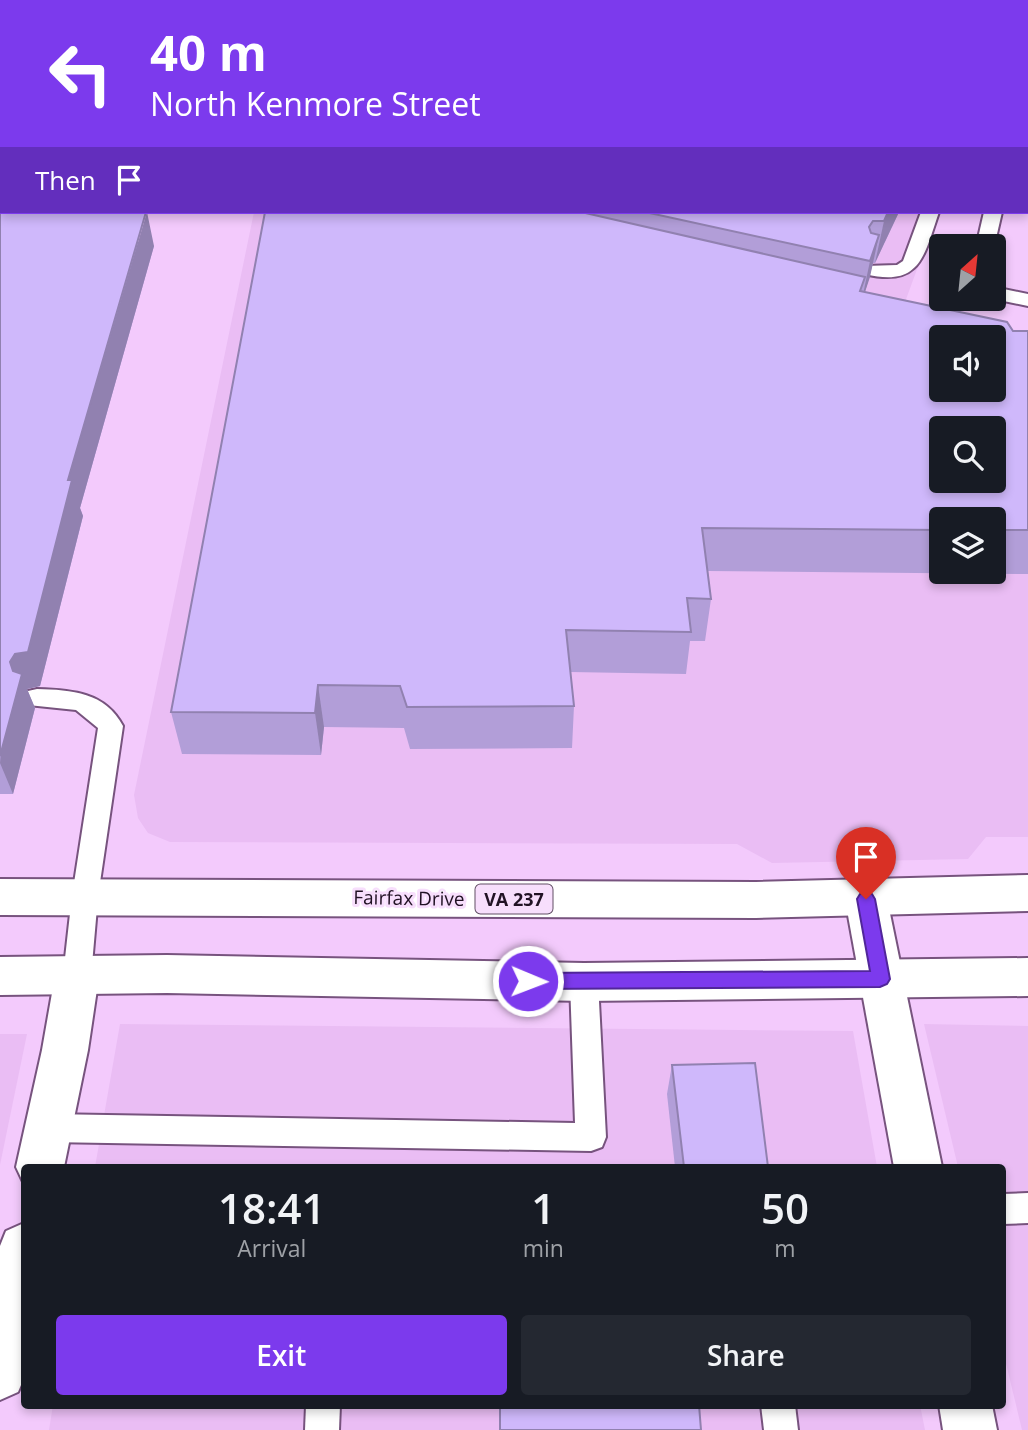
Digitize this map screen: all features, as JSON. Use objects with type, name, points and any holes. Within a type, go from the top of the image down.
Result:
[{"type":"main road","name":"Fairfax Drive","points":[[0,897],[866,899],[1028,893]]},
{"type":"main road","points":[[866,899],[917,1164]]},
{"type":"main road","points":[[0,976],[181,974],[584,982],[1028,977]]},
{"type":"main road","points":[[44,1147],[77,976]]},
{"type":"main road","points":[[0,1374],[21,1264]]},
{"type":"main road","points":[[966,1409],[970,1430]]},
{"type":"lane","points":[[872,270],[896,271],[905,268],[912,260],[929,214]]},
{"type":"lane","points":[[988,234],[993,214]]},
{"type":"lane","points":[[1006,295],[1028,300]]},
{"type":"lane","points":[[37,698],[79,699],[100,711],[111,726],[85,896],[77,976]]},
{"type":"lane","points":[[44,1147],[591,1137],[584,982]]},
{"type":"lane","points":[[1006,1209],[1028,1208]]},
{"type":"lane","points":[[322,1430],[323,1409]]},
{"type":"lane","points":[[778,1409],[780,1430]]},
{"type":"shaded area","points":[[254,214],[937,214],[901,313],[954,325],[929,325],[929,402],[1006,402],[1006,337],[1028,342],[1028,837],[986,837],[968,859],[772,863],[737,844],[170,842],[148,833],[138,818],[134,795]]},
{"type":"shaded area","points":[[120,1024],[853,1031],[876,1164],[96,1164]]},
{"type":"shaded area","points":[[924,1024],[1028,1026],[1028,1430],[1022,1430],[1006,1363],[1006,1164],[957,1164]]},
{"type":"shaded area","points":[[0,1034],[27,1034],[0,1165]]},
{"type":"shaded area","points":[[52,1409],[921,1409],[925,1430],[49,1430]]},
{"type":"building","points":[[0,214],[145,214],[68,480],[72,480],[28,652],[15,654],[10,662],[13,671],[22,674],[0,756]]},
{"type":"building","points":[[265,214],[590,214],[865,277],[860,291],[929,306],[929,312],[960,312],[1007,322],[1013,331],[1028,331],[1028,530],[1006,530],[1006,507],[929,507],[929,530],[702,528],[711,599],[687,598],[691,632],[566,630],[574,706],[407,707],[400,686],[318,685],[315,713],[171,712]]},
{"type":"building","points":[[654,214],[887,214],[884,221],[873,221],[869,227],[871,233],[879,235],[870,261]]},
{"type":"building","points":[[755,1063],[768,1164],[684,1164],[672,1065]]},
{"type":"building","points":[[500,1409],[699,1409],[701,1430],[500,1430]]},
{"type":"route","points":[[528,981],[880,979],[866,899]]}]
